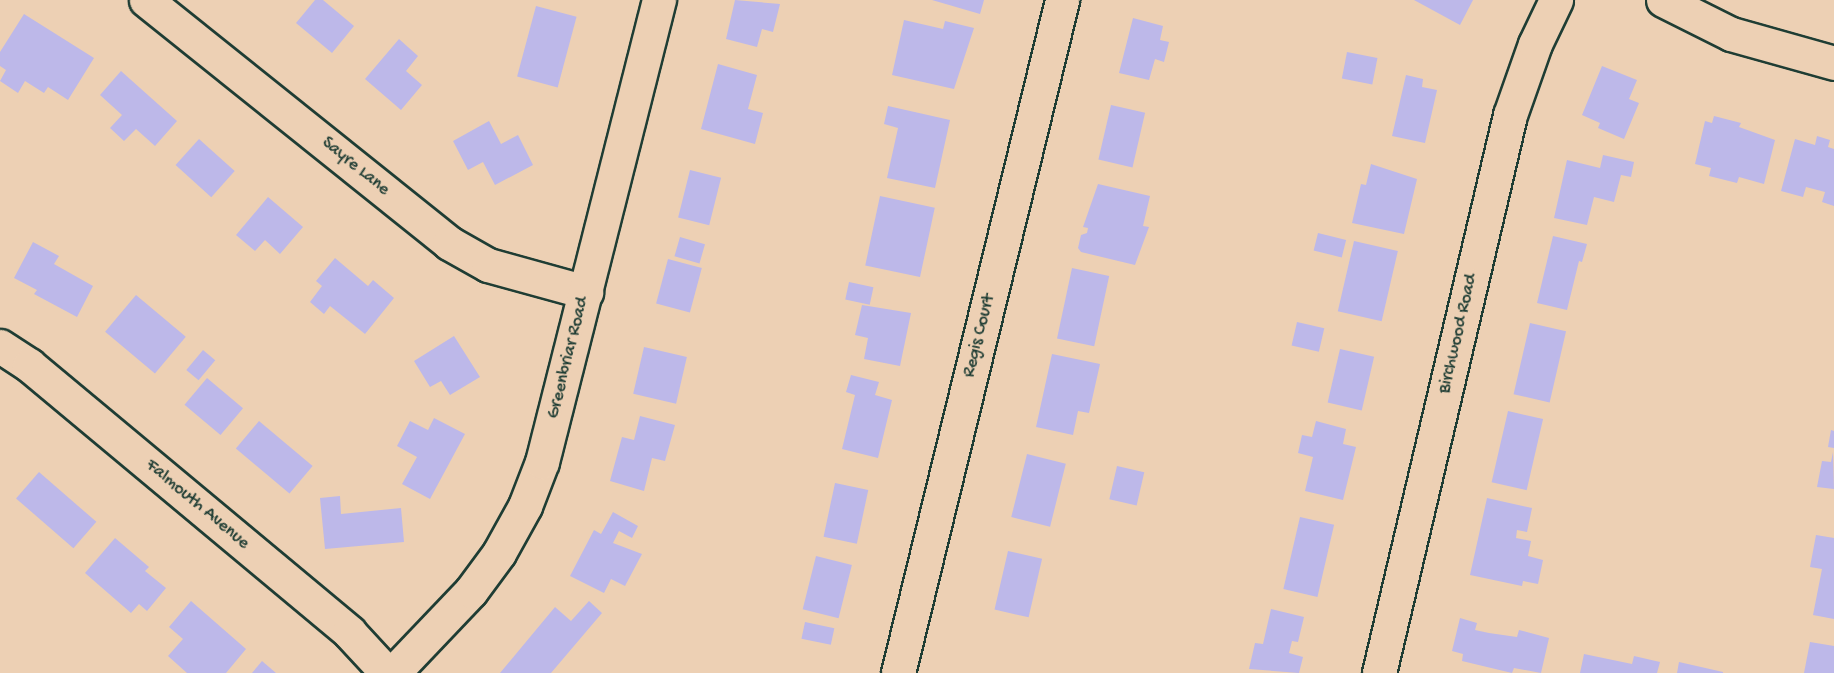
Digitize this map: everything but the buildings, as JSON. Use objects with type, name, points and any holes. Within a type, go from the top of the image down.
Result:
[{"type":"street","name":"Sayre Lane","points":[[146,0],[449,243],[488,265],[586,292]]},
{"type":"street","name":"Greenbriar Road","points":[[393,673],[471,591],[499,553],[525,506],[542,462],[659,0]]},
{"type":"street","name":"Regis Court","points":[[898,673],[1062,0]]},
{"type":"street","name":"Birchwood Road","points":[[1379,673],[1510,115],[1535,44],[1556,0]]},
{"type":"street","points":[[1663,0],[1731,34],[1834,63]]},
{"type":"street","name":"Falmouth Avenue","points":[[0,346],[29,365],[349,632],[387,673]]}]
